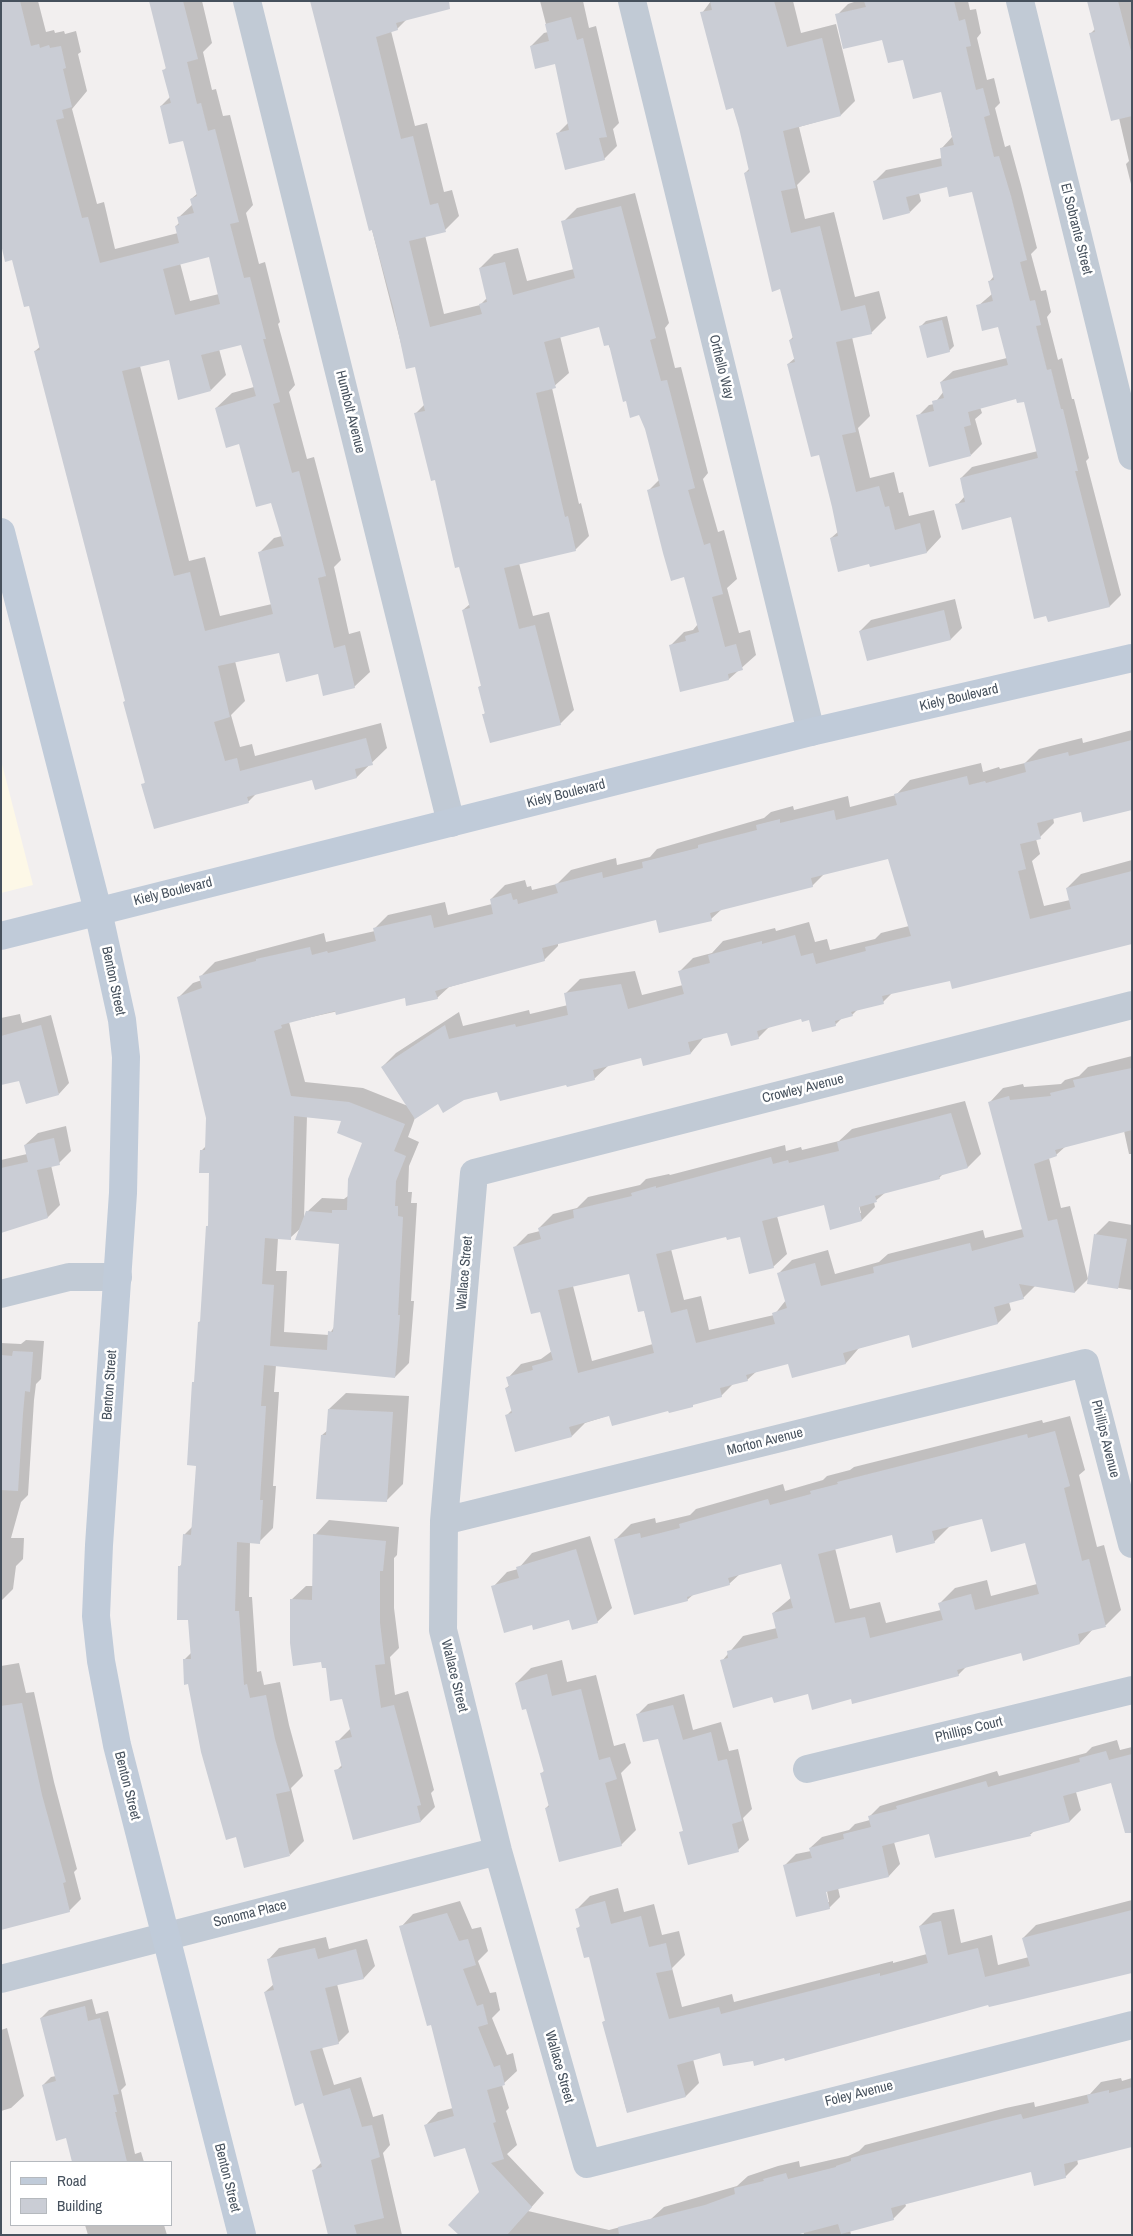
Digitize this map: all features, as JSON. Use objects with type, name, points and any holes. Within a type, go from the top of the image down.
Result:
[{"type":"main road","name":"Benton Street","points":[[1,532],[98,911],[122,1020],[126,1057],[126,1138],[96,1616],[109,1709],[242,2235]]},
{"type":"main road","name":"Kiely Boulevard","points":[[1,936],[811,732],[1132,658]]},
{"type":"street","name":"Humbolt Avenue","points":[[247,1],[451,823]]},
{"type":"street","name":"Orthello Way","points":[[632,1],[811,732]]},
{"type":"street","name":"El Sobrante Street","points":[[1020,1],[1132,456]]},
{"type":"street","name":"Crowley Avenue","points":[[474,1173],[1132,1004]]},
{"type":"street","name":"Wallace Street","points":[[474,1173],[444,1521],[443,1630],[498,1850],[587,2164]]},
{"type":"street","points":[[1,1294],[69,1277],[118,1277]]},
{"type":"street","name":"Morton Avenue","points":[[444,1521],[1085,1363]]},
{"type":"street","name":"Phillips Avenue","points":[[1085,1363],[1132,1544]]},
{"type":"street","name":"Phillips Court","points":[[807,1770],[1132,1690]]},
{"type":"street","name":"Sonoma Place","points":[[1,1979],[498,1850]]},
{"type":"street","name":"Foley Avenue","points":[[587,2164],[1132,2025]]},
{"type":"shaded area","points":[[1,760],[33,885],[1,893]]},
{"type":"building","points":[[1,1],[20,1],[31,46],[39,44],[40,48],[49,45],[50,48],[61,46],[66,68],[63,69],[72,107],[62,110],[64,118],[56,120],[82,218],[88,217],[100,263],[179,243],[175,226],[179,225],[177,217],[194,213],[190,199],[197,196],[183,141],[169,144],[160,106],[171,103],[162,70],[166,69],[149,1],[183,1],[198,59],[187,62],[197,104],[201,103],[208,131],[215,129],[239,222],[230,224],[244,278],[250,277],[266,339],[263,339],[280,402],[273,404],[292,473],[299,471],[326,576],[318,578],[334,648],[345,645],[355,688],[323,696],[318,674],[286,682],[279,653],[218,666],[230,717],[214,722],[225,761],[237,758],[240,771],[366,738],[373,765],[355,769],[357,778],[315,790],[312,780],[247,797],[249,803],[154,829],[141,784],[145,783],[123,702],[125,701],[34,351],[40,350],[29,306],[24,307],[12,260],[5,262],[1,244]],"holes":[[[209,257],[220,304],[175,315],[163,269]],[[241,345],[256,396],[215,408],[226,448],[239,444],[256,507],[271,503],[284,546],[258,552],[273,614],[205,631],[190,572],[174,576],[122,371],[169,360],[178,400],[211,391],[201,355]]]},
{"type":"building","points":[[310,1],[449,1],[450,9],[396,23],[398,30],[376,37],[401,139],[413,136],[430,205],[438,203],[446,232],[409,241],[430,327],[482,314],[479,304],[487,302],[479,268],[505,262],[513,295],[575,278],[561,221],[621,206],[656,338],[650,340],[661,381],[667,380],[695,488],[688,490],[704,545],[710,543],[723,594],[712,597],[725,647],[736,644],[743,670],[728,674],[729,680],[680,692],[669,645],[686,641],[685,636],[699,632],[684,577],[671,581],[663,553],[647,490],[660,486],[645,429],[639,415],[630,418],[626,401],[623,402],[609,345],[604,346],[599,327],[544,342],[556,388],[536,393],[565,517],[568,516],[576,551],[504,568],[519,629],[535,625],[561,725],[490,743],[482,714],[485,714],[478,687],[481,686],[462,610],[470,608],[459,567],[455,568],[435,480],[431,481],[414,413],[425,411],[415,367],[406,369],[393,307],[372,230],[369,231]]},
{"type":"building","points":[[710,1],[774,1],[787,47],[822,38],[841,116],[783,131],[796,188],[781,191],[791,233],[820,226],[841,311],[865,305],[872,334],[836,342],[856,432],[842,435],[856,492],[879,486],[885,507],[889,506],[895,530],[920,523],[927,553],[870,567],[869,564],[838,572],[830,538],[838,536],[832,507],[819,455],[811,457],[787,364],[795,362],[789,340],[793,339],[780,289],[772,292],[744,173],[749,171],[739,128],[733,108],[726,110],[700,12],[712,10]]},
{"type":"building","points":[[864,1],[954,1],[959,21],[965,19],[971,46],[966,47],[976,90],[983,88],[990,115],[984,117],[994,157],[999,156],[1011,196],[1027,260],[1020,262],[1030,301],[1035,300],[1041,325],[1036,326],[1047,370],[1051,369],[1061,409],[1063,409],[1078,471],[1075,471],[1110,607],[1048,622],[1046,616],[1034,619],[1011,517],[962,530],[955,504],[965,502],[960,478],[1038,458],[1024,402],[1017,403],[1016,399],[968,412],[971,425],[964,427],[971,456],[929,467],[916,415],[934,411],[932,401],[944,398],[940,382],[1008,365],[998,327],[982,331],[976,305],[993,301],[988,281],[994,280],[972,192],[949,197],[947,187],[906,197],[910,213],[883,220],[873,181],[942,166],[940,148],[954,145],[941,92],[913,99],[903,60],[888,63],[882,40],[843,49],[835,14],[866,7]]},
{"type":"building","points":[[1087,1],[1118,1],[1132,55],[1132,116],[1111,121],[1089,33],[1095,32]]},
{"type":"building","points":[[571,17],[577,40],[583,38],[607,137],[599,138],[605,160],[565,170],[556,133],[569,130],[555,64],[535,69],[530,46],[549,41],[545,24]]},
{"type":"building","points":[[942,320],[950,352],[927,358],[919,326]]},
{"type":"building","points":[[944,610],[951,640],[867,661],[859,631]]},
{"type":"building","points":[[1132,740],[1132,810],[1083,822],[1081,812],[1037,823],[1041,839],[1020,844],[1026,869],[1018,871],[1030,919],[1071,909],[1066,888],[1132,871],[1132,944],[952,989],[950,981],[882,996],[884,1004],[851,1012],[853,1016],[835,1021],[836,1026],[812,1032],[809,1020],[802,1022],[801,1019],[757,1031],[759,1039],[731,1046],[727,1033],[688,1042],[691,1054],[643,1066],[641,1058],[593,1070],[595,1080],[500,1101],[497,1092],[464,1100],[443,1113],[438,1104],[415,1119],[381,1067],[445,1025],[449,1039],[515,1024],[516,1027],[568,1015],[564,993],[621,984],[628,1009],[684,994],[678,971],[710,963],[708,955],[762,941],[762,944],[795,935],[801,956],[813,953],[816,964],[866,951],[865,947],[911,936],[888,859],[811,878],[813,887],[710,913],[712,921],[659,933],[656,920],[542,948],[545,961],[435,991],[438,999],[406,1006],[405,998],[336,1015],[335,1011],[281,1025],[282,1028],[274,1031],[291,1096],[349,1102],[405,1124],[394,1151],[406,1156],[396,1181],[395,1206],[398,1206],[398,1216],[403,1217],[398,1315],[400,1315],[395,1378],[264,1365],[261,1406],[266,1406],[260,1500],[263,1500],[260,1544],[237,1542],[235,1611],[239,1611],[244,1685],[247,1684],[250,1698],[266,1695],[275,1739],[290,1791],[276,1794],[290,1856],[244,1868],[236,1837],[226,1840],[201,1752],[188,1684],[184,1685],[183,1659],[191,1659],[188,1620],[177,1620],[178,1566],[181,1566],[183,1534],[191,1535],[196,1466],[187,1465],[192,1382],[194,1382],[198,1322],[200,1322],[206,1226],[208,1226],[209,1173],[199,1173],[200,1150],[205,1150],[206,1118],[177,997],[202,988],[199,976],[256,961],[256,959],[310,947],[312,955],[327,951],[328,953],[376,941],[373,928],[431,915],[434,928],[493,914],[490,899],[511,893],[513,900],[517,899],[518,904],[558,893],[555,884],[602,872],[603,878],[643,868],[642,862],[698,848],[698,845],[757,830],[756,825],[780,819],[780,823],[834,810],[836,820],[897,805],[894,794],[967,776],[969,785],[985,781],[986,783],[1026,772],[1024,763],[1068,752],[1069,756]],"holes":[[[294,1116],[341,1121],[337,1133],[362,1143],[348,1179],[347,1210],[332,1210],[332,1213],[306,1211],[295,1240],[339,1244],[333,1332],[328,1331],[327,1350],[270,1346],[274,1285],[262,1284],[265,1238],[291,1240]]]},
{"type":"building","points":[[41,1025],[59,1095],[26,1104],[19,1081],[1,1085],[1,1036]]},
{"type":"building","points":[[1132,1068],[1132,1130],[1055,1150],[1057,1156],[1034,1164],[1048,1221],[1057,1219],[1075,1293],[1019,1284],[1024,1299],[994,1307],[998,1324],[912,1348],[909,1335],[843,1353],[846,1364],[792,1378],[788,1364],[746,1375],[748,1381],[720,1388],[722,1397],[693,1405],[693,1407],[669,1413],[668,1411],[612,1426],[609,1416],[569,1427],[572,1437],[515,1452],[505,1415],[512,1413],[505,1388],[509,1387],[506,1377],[533,1370],[532,1366],[553,1360],[540,1312],[531,1314],[513,1247],[541,1239],[538,1228],[574,1218],[573,1210],[632,1196],[631,1193],[656,1186],[656,1188],[771,1157],[773,1164],[788,1160],[789,1163],[839,1151],[837,1142],[951,1113],[968,1168],[939,1176],[940,1179],[875,1196],[877,1202],[859,1207],[862,1221],[830,1230],[824,1205],[762,1221],[774,1268],[749,1274],[740,1237],[727,1240],[726,1237],[656,1254],[671,1313],[687,1309],[696,1343],[775,1324],[772,1313],[787,1308],[777,1273],[815,1263],[821,1286],[874,1273],[873,1267],[970,1243],[972,1251],[1024,1237],[988,1102],[1009,1096],[1010,1100],[1051,1096],[1050,1093],[1075,1087],[1073,1080]],"holes":[[[629,1274],[638,1312],[644,1311],[654,1353],[578,1373],[558,1290]]]},
{"type":"building","points":[[54,1138],[60,1165],[37,1170],[48,1218],[1,1233],[1,1168],[28,1162],[24,1145]]},
{"type":"building","points":[[1094,1234],[1127,1239],[1118,1289],[1087,1284]]},
{"type":"building","points":[[13,1351],[33,1352],[30,1392],[25,1391],[18,1491],[1,1490],[1,1355],[12,1356]]},
{"type":"building","points":[[328,1409],[393,1412],[387,1502],[316,1499],[321,1435],[326,1435]]},
{"type":"building","points":[[1055,1431],[1070,1486],[1064,1488],[1082,1561],[1089,1559],[1106,1627],[1078,1634],[1080,1644],[1023,1661],[1021,1653],[957,1670],[959,1676],[852,1704],[851,1699],[812,1710],[808,1694],[774,1703],[772,1697],[733,1708],[720,1660],[728,1658],[727,1651],[778,1638],[772,1613],[793,1608],[781,1564],[728,1578],[730,1585],[687,1597],[688,1601],[634,1615],[614,1539],[640,1533],[641,1538],[680,1528],[679,1524],[768,1499],[770,1505],[811,1494],[810,1491],[838,1484],[837,1482],[1027,1434],[1028,1438]],"holes":[[[982,1519],[991,1552],[1025,1543],[1039,1594],[975,1610],[971,1594],[938,1603],[943,1620],[870,1638],[865,1617],[835,1623],[818,1554],[892,1535],[896,1553],[935,1543],[932,1531]]]},
{"type":"building","points":[[313,1534],[386,1541],[383,1571],[380,1571],[380,1623],[385,1664],[375,1665],[381,1708],[394,1705],[421,1805],[417,1806],[421,1822],[353,1840],[334,1770],[342,1768],[335,1741],[352,1737],[342,1699],[330,1701],[326,1668],[322,1668],[321,1662],[293,1666],[290,1643],[290,1599],[312,1600]]},
{"type":"building","points":[[576,1549],[598,1623],[572,1630],[569,1620],[533,1630],[532,1625],[504,1633],[491,1586],[519,1578],[516,1567]]},
{"type":"building","points":[[547,1674],[552,1696],[581,1689],[599,1760],[610,1757],[617,1779],[605,1783],[622,1846],[559,1862],[545,1808],[549,1807],[540,1773],[544,1772],[526,1709],[522,1710],[515,1683]]},
{"type":"building","points":[[22,1703],[42,1795],[66,1882],[63,1883],[70,1912],[1,1930],[1,1706]]},
{"type":"building","points":[[673,1705],[683,1740],[711,1732],[718,1761],[727,1759],[742,1821],[732,1824],[739,1852],[688,1865],[679,1832],[683,1831],[658,1739],[643,1742],[636,1714]]},
{"type":"building","points":[[1106,1751],[1109,1760],[1132,1754],[1132,1833],[1125,1833],[1111,1783],[1063,1796],[1070,1822],[1030,1833],[1031,1836],[935,1858],[929,1834],[882,1846],[889,1877],[826,1892],[830,1909],[796,1917],[783,1865],[812,1858],[809,1848],[844,1839],[843,1834],[871,1827],[868,1816],[897,1809],[896,1806],[986,1781],[988,1787],[1080,1762],[1079,1758]]},
{"type":"building","points":[[605,1901],[611,1924],[641,1916],[649,1947],[666,1943],[672,1970],[656,1973],[669,2019],[719,2007],[721,2014],[880,1973],[880,1976],[928,1963],[919,1926],[941,1921],[948,1955],[978,1948],[985,1977],[1030,1966],[1022,1938],[1132,1910],[1132,1973],[989,2007],[988,2005],[785,2061],[784,2058],[754,2066],[753,2061],[723,2066],[720,2053],[677,2065],[686,2097],[627,2113],[602,2022],[605,2021],[589,1957],[584,1958],[576,1928],[580,1927],[575,1909]]},
{"type":"building","points":[[447,1913],[459,1941],[468,1939],[476,1965],[463,1969],[477,2006],[483,2004],[488,2024],[478,2027],[494,2067],[500,2065],[505,2085],[487,2090],[496,2122],[493,2123],[504,2159],[491,2163],[532,2207],[507,2235],[459,2235],[448,2225],[479,2192],[465,2148],[434,2157],[424,2125],[454,2116],[431,2025],[427,2026],[399,1926]]},
{"type":"building","points":[[315,1948],[318,1959],[356,1949],[364,1979],[325,1988],[339,2044],[310,2051],[323,2096],[350,2088],[362,2127],[372,2125],[380,2157],[371,2160],[384,2218],[354,2225],[357,2235],[328,2235],[312,2170],[322,2167],[303,2103],[295,2106],[264,1992],[274,1990],[267,1959]]},
{"type":"building","points":[[85,2006],[88,2021],[100,2018],[119,2094],[113,2095],[117,2112],[115,2112],[127,2161],[72,2161],[66,2138],[56,2141],[42,2085],[56,2081],[40,2018]]},
{"type":"building","points":[[1132,2087],[1132,2147],[1064,2164],[1066,2178],[1034,2186],[1031,2172],[891,2208],[894,2220],[841,2234],[838,2224],[796,2235],[619,2235],[618,2227],[705,2205],[735,2194],[734,2188],[764,2181],[763,2179],[786,2173],[788,2179],[836,2167],[851,2161],[851,2158],[992,2121],[1021,2114],[1023,2119],[1089,2103],[1087,2095],[1109,2090],[1109,2093]]}]
